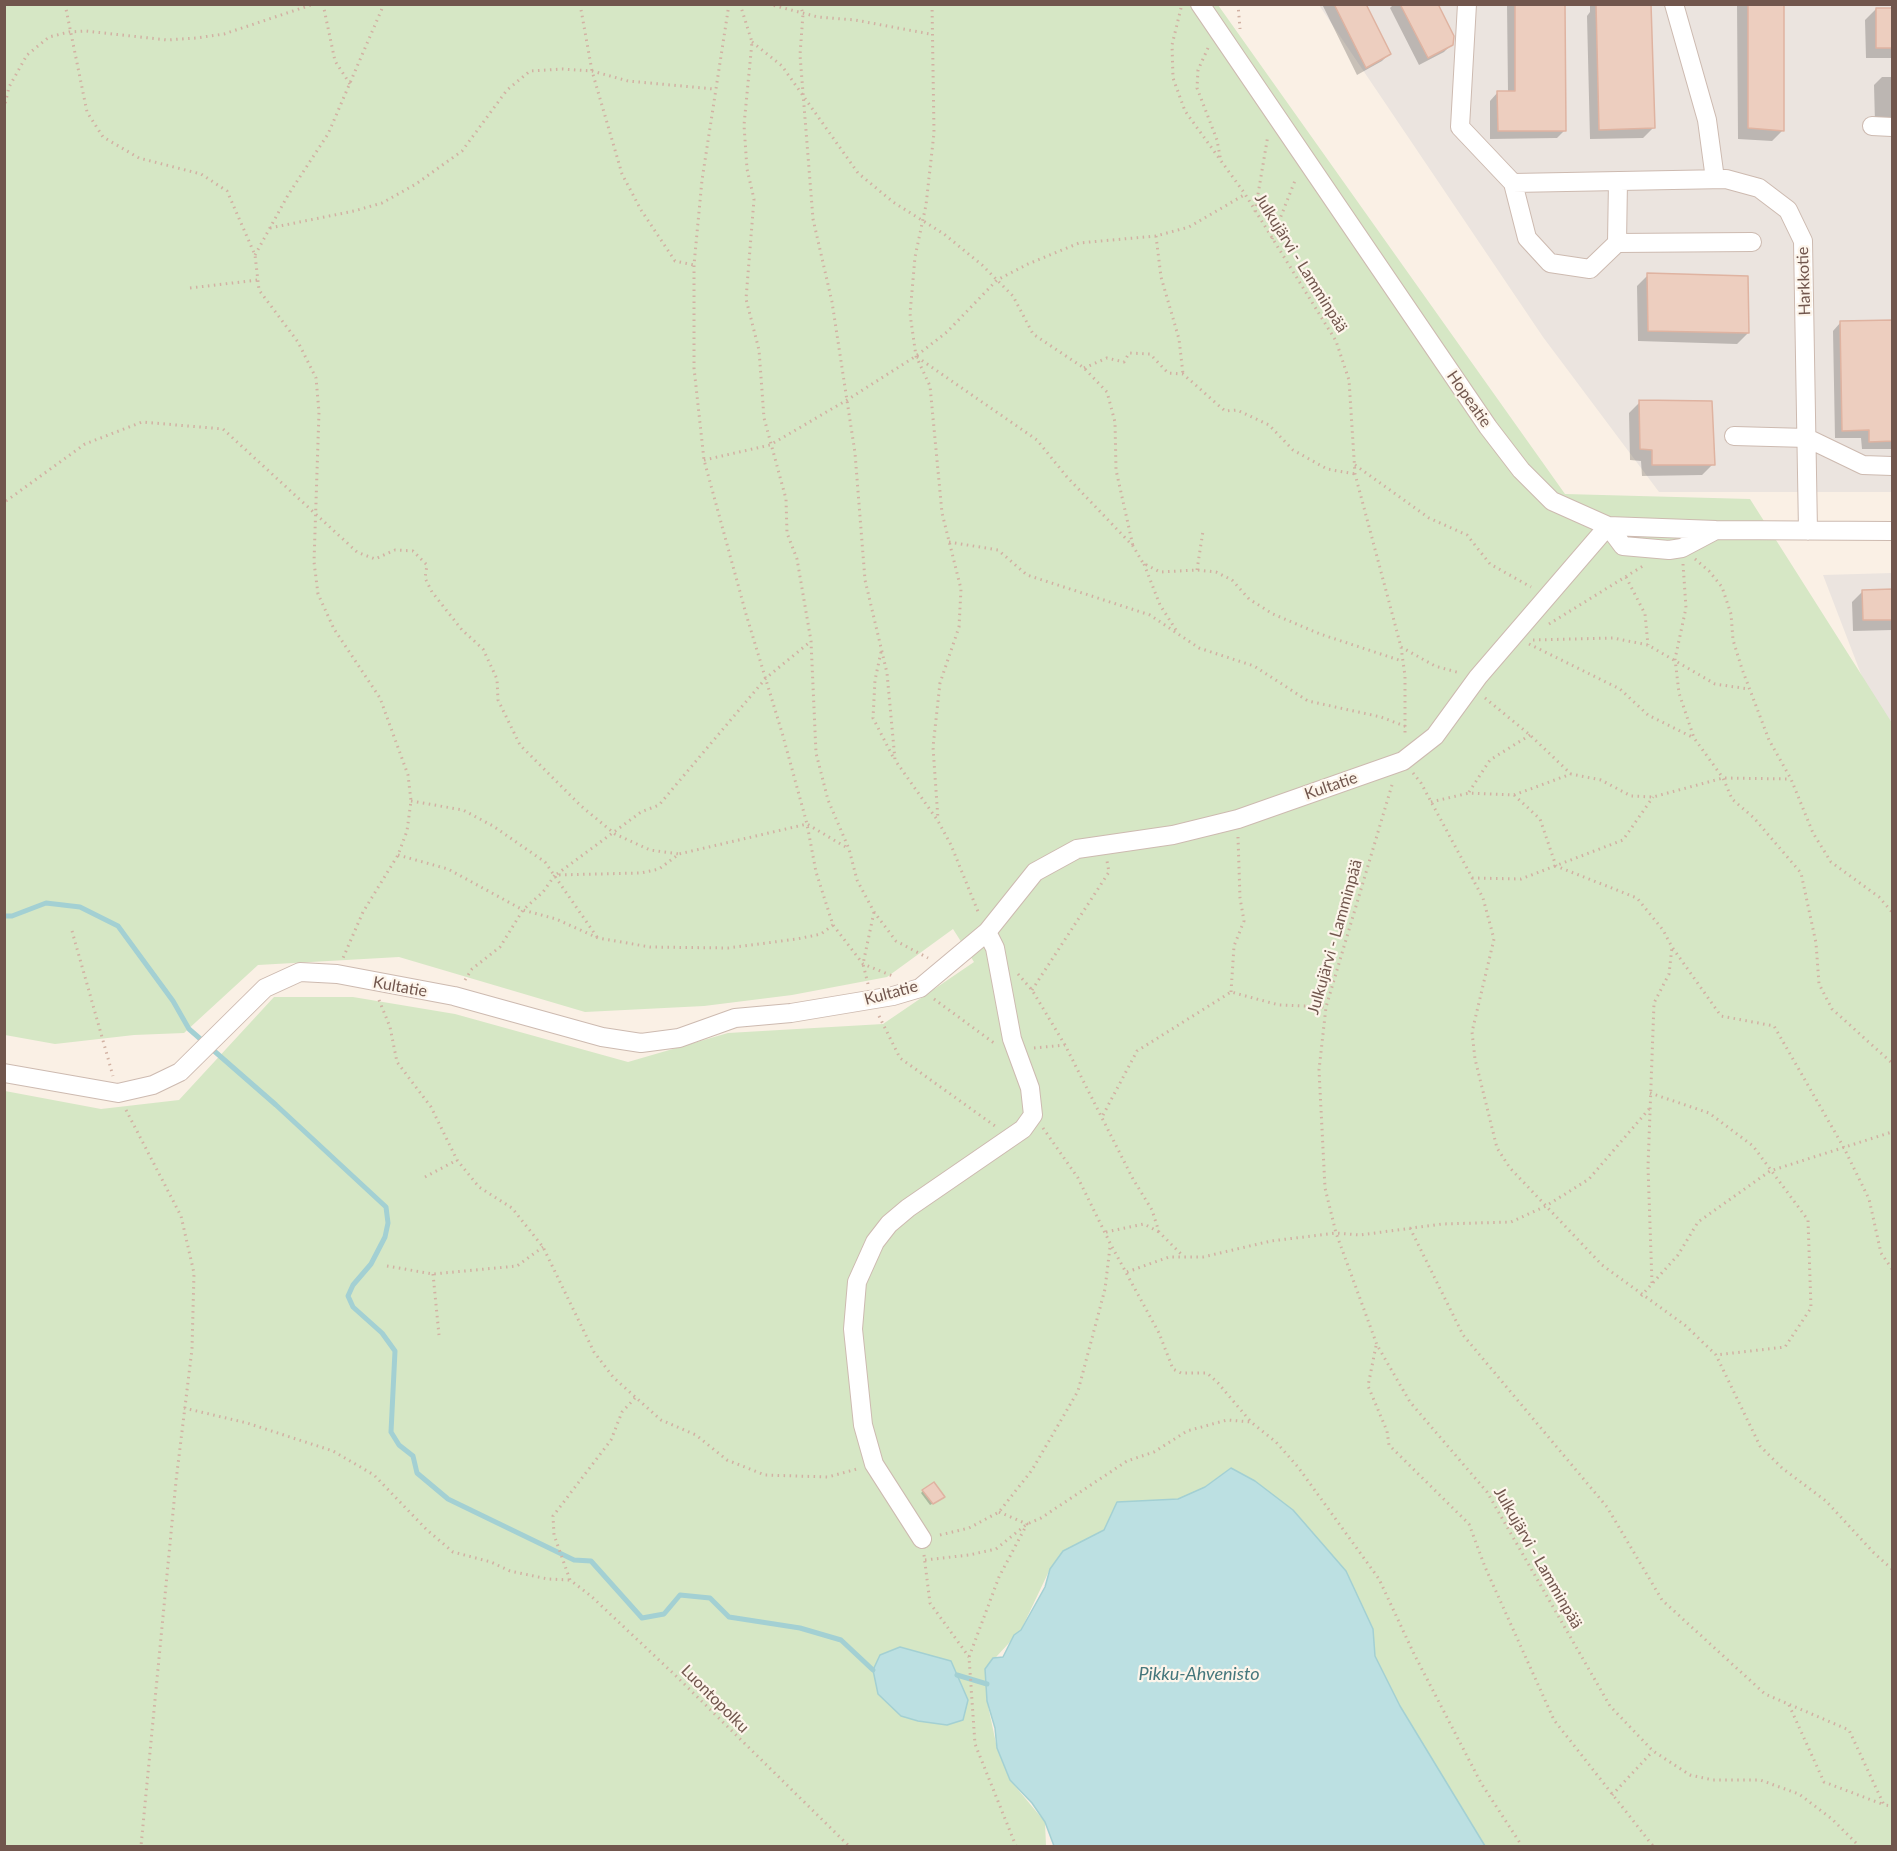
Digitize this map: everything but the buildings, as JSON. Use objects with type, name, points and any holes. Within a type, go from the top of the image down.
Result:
[{"type":"street","name":"Hopeatie","points":[[1200,4],[1304,160],[1488,427],[1521,470],[1552,501],[1608,526],[1716,530],[1893,531]]},
{"type":"street","points":[[1467,4],[1460,127],[1513,183],[1527,238],[1550,262],[1590,269],[1617,243],[1752,242]]},
{"type":"street","points":[[1674,4],[1707,120],[1715,179]]},
{"type":"street","points":[[1872,126],[1893,127]]},
{"type":"street","name":"Harkkotie","points":[[1513,183],[1726,179],[1759,188],[1788,210],[1803,241],[1808,531]]},
{"type":"street","points":[[1617,243],[1618,181]]},
{"type":"street","points":[[1734,436],[1807,438],[1863,465],[1893,466]]},
{"type":"street","points":[[1608,526],[1623,546],[1676,549],[1716,530]]},
{"type":"street","name":"Kultatie","points":[[4,1073],[118,1093],[153,1085],[180,1072],[265,988],[300,972],[337,974],[454,996],[602,1037],[641,1042],[679,1038],[735,1018],[791,1013],[871,1000],[920,988],[987,932],[1035,872],[1077,849],[1173,835],[1238,819],[1403,761],[1435,736],[1474,682],[1608,526]]},
{"type":"street","points":[[922,1539],[874,1464],[863,1425],[853,1329],[857,1282],[875,1242],[889,1224],[908,1208],[1023,1129],[1033,1114],[1030,1088],[1012,1039],[995,948],[987,932]]},
{"type":"path","points":[[65,4],[87,112],[103,137],[139,158],[201,174],[227,191],[255,255],[259,290],[298,342],[316,378],[319,412],[314,562],[318,594],[334,629],[380,698],[408,775],[411,801],[407,831],[398,855],[363,912],[337,974]]},
{"type":"path","points":[[296,4],[297,10]]},
{"type":"path","points":[[4,110],[9,87],[27,55],[49,37],[69,32],[167,40],[196,38],[224,34],[314,4]]},
{"type":"path","points":[[323,4],[335,61],[351,85]]},
{"type":"path","points":[[255,255],[328,134],[384,4]]},
{"type":"path","points":[[580,4],[592,71],[622,174],[641,210],[675,261],[694,265]]},
{"type":"path","points":[[729,4],[714,89],[694,265],[694,368],[704,460],[807,824],[816,872],[833,925],[864,964],[920,988],[1002,1049],[1017,1052],[1065,1045]]},
{"type":"path","points":[[740,4],[752,42],[744,125],[747,169],[754,199],[746,299],[759,350],[764,418],[786,499],[788,533],[797,559],[811,641],[816,753],[828,800],[849,849],[857,880],[874,912],[896,941],[926,957],[942,970]]},
{"type":"path","points":[[768,4],[802,14],[855,20],[930,34]]},
{"type":"path","points":[[800,4],[802,14],[800,55],[813,219],[832,302],[847,400],[855,453],[865,580],[887,673],[895,760]]},
{"type":"path","points":[[932,4],[930,34],[934,133],[915,257],[910,314],[916,356],[930,386],[942,513],[961,589],[959,627],[940,683],[933,747],[938,821]]},
{"type":"path","name":"Julkujärvi - Lamminpää","points":[[1182,5],[1172,45],[1173,78],[1185,111],[1221,164],[1245,194],[1336,341],[1349,380],[1355,474],[1401,647],[1407,727],[1403,761],[1389,792],[1326,1007],[1319,1070],[1325,1188],[1336,1233],[1377,1345],[1410,1402],[1487,1492],[1610,1706],[1653,1751],[1690,1775],[1713,1780],[1760,1780],[1799,1794],[1832,1819],[1859,1846]]},
{"type":"path","points":[[752,42],[782,66],[858,174],[893,202],[944,234],[997,280],[1013,296],[1033,334],[1084,368],[1107,392],[1115,422],[1116,470],[1133,546]]},
{"type":"path","points":[[1213,54],[1208,47],[1198,70],[1197,88],[1217,140],[1221,164]]},
{"type":"path","points":[[270,228],[313,221],[373,206],[416,184],[462,152],[507,90],[530,71],[562,69],[592,71],[628,81],[714,89]]},
{"type":"path","points":[[1255,212],[1272,110]]},
{"type":"path","points":[[1272,238],[1304,160]]},
{"type":"path","points":[[704,460],[770,445],[847,400],[916,356],[947,332],[997,280],[1079,243],[1156,236],[1189,227],[1245,194]]},
{"type":"path","points":[[1156,236],[1161,277],[1179,339],[1183,374]]},
{"type":"path","points":[[189,288],[258,280]]},
{"type":"path","points":[[1084,368],[1107,358],[1124,362],[1129,353],[1150,354],[1167,374],[1183,374],[1225,411],[1237,410],[1269,425],[1293,450],[1328,469],[1355,474]]},
{"type":"path","points":[[916,356],[1037,440],[1067,477],[1133,546],[1143,563],[1160,605],[1179,634]]},
{"type":"path","points":[[6,501],[85,444],[142,422],[223,429],[357,552],[375,559],[395,550],[413,551],[427,565],[425,578],[432,592],[462,630],[483,649],[497,679],[498,700],[520,745],[581,806],[615,834],[650,850],[680,854],[807,824],[849,849]]},
{"type":"path","points":[[1355,465],[1429,518],[1467,536],[1490,564],[1547,597]]},
{"type":"path","points":[[1197,570],[1203,531]]},
{"type":"path","points":[[949,542],[998,550],[1027,575],[1150,615],[1199,648],[1254,666],[1308,701],[1381,717],[1407,727]]},
{"type":"path","points":[[1541,629],[1626,576],[1676,549]]},
{"type":"path","points":[[1676,549],[1686,608],[1675,659],[1679,693],[1694,738],[1723,778],[1732,799],[1754,818],[1801,873],[1816,944],[1820,984],[1832,1009],[1893,1063]]},
{"type":"path","points":[[1676,549],[1709,571],[1722,587],[1731,614],[1733,640],[1769,740],[1791,779],[1804,816],[1831,862],[1879,897],[1893,912]]},
{"type":"path","points":[[1143,563],[1160,572],[1197,570],[1216,572],[1232,580],[1249,599],[1273,614],[1320,634],[1403,661]]},
{"type":"path","points":[[1626,576],[1645,614],[1648,645]]},
{"type":"path","points":[[1694,738],[1648,715],[1620,689],[1522,641],[1613,638],[1648,645],[1715,684],[1750,689]]},
{"type":"path","points":[[454,996],[472,969],[500,947],[522,910],[543,892],[555,875],[615,834],[641,812],[659,805],[766,678],[811,641]]},
{"type":"path","points":[[1401,647],[1435,666],[1474,682],[1571,774]]},
{"type":"path","points":[[881,650],[875,680],[873,718],[895,760],[938,821],[987,932]]},
{"type":"path","points":[[1469,793],[1490,760],[1530,735]]},
{"type":"path","points":[[1403,761],[1421,783],[1483,898],[1494,939],[1472,1032],[1475,1059],[1497,1148],[1510,1168],[1602,1265],[1641,1296],[1686,1326],[1716,1355],[1760,1446],[1782,1468],[1826,1501],[1874,1553],[1893,1569]]},
{"type":"path","points":[[1431,802],[1469,793],[1514,795],[1571,774],[1601,780],[1631,796],[1653,797],[1723,778],[1791,779]]},
{"type":"path","points":[[1514,795],[1540,819],[1556,866],[1637,898],[1663,930],[1672,947],[1721,1016],[1774,1026],[1844,1148],[1869,1199],[1881,1253],[1893,1269]]},
{"type":"path","points":[[1472,878],[1521,879],[1623,840],[1653,797]]},
{"type":"path","points":[[411,801],[463,810],[502,832],[545,862],[598,938]]},
{"type":"path","points":[[1231,992],[1234,946],[1244,921],[1240,898],[1238,819]]},
{"type":"path","points":[[1032,990],[1109,872],[1105,845]]},
{"type":"path","points":[[555,875],[641,873],[659,869],[680,854]]},
{"type":"path","points":[[398,855],[448,869],[522,910],[556,919],[598,938],[650,947],[728,948],[821,934],[833,925]]},
{"type":"path","points":[[874,912],[864,964],[871,1000],[900,1058],[1011,1137]]},
{"type":"path","points":[[72,931],[118,1093],[145,1152],[181,1216],[194,1273],[192,1349],[184,1408],[141,1846]]},
{"type":"path","points":[[1652,1283],[1648,1167],[1654,1003],[1669,974],[1672,947]]},
{"type":"path","points":[[1017,973],[1032,990],[1065,1045],[1103,1115],[1133,1179],[1152,1210],[1159,1232]]},
{"type":"path","points":[[366,981],[382,1004],[398,1062],[431,1107],[457,1160],[479,1187],[512,1208],[543,1247],[594,1352],[613,1377],[635,1398],[661,1420],[696,1435],[727,1460],[765,1475],[828,1477],[874,1464]]},
{"type":"path","points":[[1103,1115],[1137,1051],[1231,992],[1280,1005],[1326,1007]]},
{"type":"path","points":[[1650,1093],[1709,1113],[1753,1146],[1808,1220],[1810,1308],[1785,1347],[1716,1355]]},
{"type":"path","points":[[1127,1272],[1147,1263],[1183,1256],[1203,1257],[1271,1241],[1336,1233],[1360,1235],[1410,1228],[1511,1222],[1546,1206],[1589,1179],[1649,1109]]},
{"type":"path","points":[[1033,1114],[1078,1178],[1159,1333],[1173,1369],[1181,1374],[1206,1373],[1251,1422],[1276,1442],[1298,1467],[1379,1579],[1414,1654],[1481,1783],[1522,1846]]},
{"type":"path","points":[[1641,1296],[1678,1255],[1698,1222],[1770,1171],[1893,1132]]},
{"type":"path","points":[[425,1177],[457,1160]]},
{"type":"path","points":[[1106,1232],[1143,1224],[1159,1232],[1183,1256]]},
{"type":"path","points":[[1410,1228],[1463,1335],[1607,1507],[1662,1600],[1765,1694],[1849,1730],[1884,1804]]},
{"type":"path","points":[[922,1539],[969,1528],[999,1512],[1032,1470],[1078,1391],[1105,1289],[1111,1245]]},
{"type":"path","points":[[387,1266],[433,1274],[517,1266],[543,1247]]},
{"type":"path","points":[[433,1274],[439,1335]]},
{"type":"path","points":[[1377,1345],[1368,1386],[1387,1431],[1389,1445],[1469,1524],[1485,1568],[1554,1720],[1653,1846]]},
{"type":"path","name":"Luontopolku","points":[[635,1398],[622,1412],[612,1440],[553,1516],[555,1535],[570,1580],[591,1596],[676,1676],[849,1846]]},
{"type":"path","points":[[184,1408],[247,1423],[333,1451],[374,1475],[427,1530],[453,1552],[491,1562],[510,1571],[548,1579],[570,1580]]},
{"type":"path","points":[[925,1560],[969,1556],[996,1549],[1027,1524],[1041,1518],[1127,1461],[1154,1452],[1187,1431],[1227,1420],[1251,1422]]},
{"type":"path","points":[[999,1512],[1027,1524]]},
{"type":"path","points":[[1016,1846],[975,1744],[969,1657],[999,1578],[1027,1524]]},
{"type":"path","points":[[926,1576],[930,1603],[969,1657]]},
{"type":"path","points":[[1789,1704],[1824,1782],[1893,1806]]},
{"type":"path","points":[[1612,1795],[1653,1751]]},
{"type":"shaded area","points":[[1319,5],[1892,5],[1892,492],[1659,492],[1543,337]]},
{"type":"shaded area","points":[[1892,573],[1892,755],[1823,575]]},
{"type":"green space","points":[[4,5],[1218,5],[1565,494],[1750,499],[1892,723],[1892,1846],[1485,1846],[1400,1706],[1375,1656],[1373,1629],[1231,1468],[1205,1487],[1178,1499],[1117,1503],[1104,1530],[1063,1551],[1050,1569],[1021,1630],[985,1669],[987,1701],[997,1748],[1010,1780],[1045,1822],[1046,1846],[5,1846],[5,1091],[101,1109],[179,1100],[274,997],[353,997],[455,1014],[628,1062],[728,1033],[883,1024],[974,962],[953,929],[887,977],[792,995],[704,1006],[585,1012],[399,957],[258,965],[184,1033],[134,1035],[55,1044],[5,1035]]},
{"type":"water","name":"Pikku-Ahvenisto","points":[[1231,1468],[1255,1481],[1293,1510],[1346,1571],[1373,1629],[1375,1656],[1400,1706],[1485,1846],[1054,1846],[1045,1822],[1032,1803],[1010,1780],[997,1748],[995,1728],[987,1701],[985,1669],[993,1658],[1003,1657],[1014,1635],[1021,1630],[1045,1587],[1050,1569],[1063,1551],[1104,1530],[1117,1502],[1178,1499],[1205,1487]]},
{"type":"water","points":[[900,1647],[951,1661],[968,1700],[963,1720],[947,1725],[901,1716],[878,1694],[873,1670],[880,1655]]},
{"type":"waterway","points":[[4,916],[12,916],[46,903],[80,907],[118,926],[173,1001],[189,1029],[276,1105],[386,1207],[388,1223],[385,1237],[371,1264],[353,1285],[348,1296],[353,1307],[382,1333],[395,1351],[391,1432],[399,1445],[413,1456],[417,1473],[448,1499],[574,1560],[591,1561],[642,1618],[664,1614],[680,1595],[710,1598],[729,1617],[800,1628],[841,1640],[873,1670]]},
{"type":"waterway","points":[[957,1675],[987,1684]]}]
